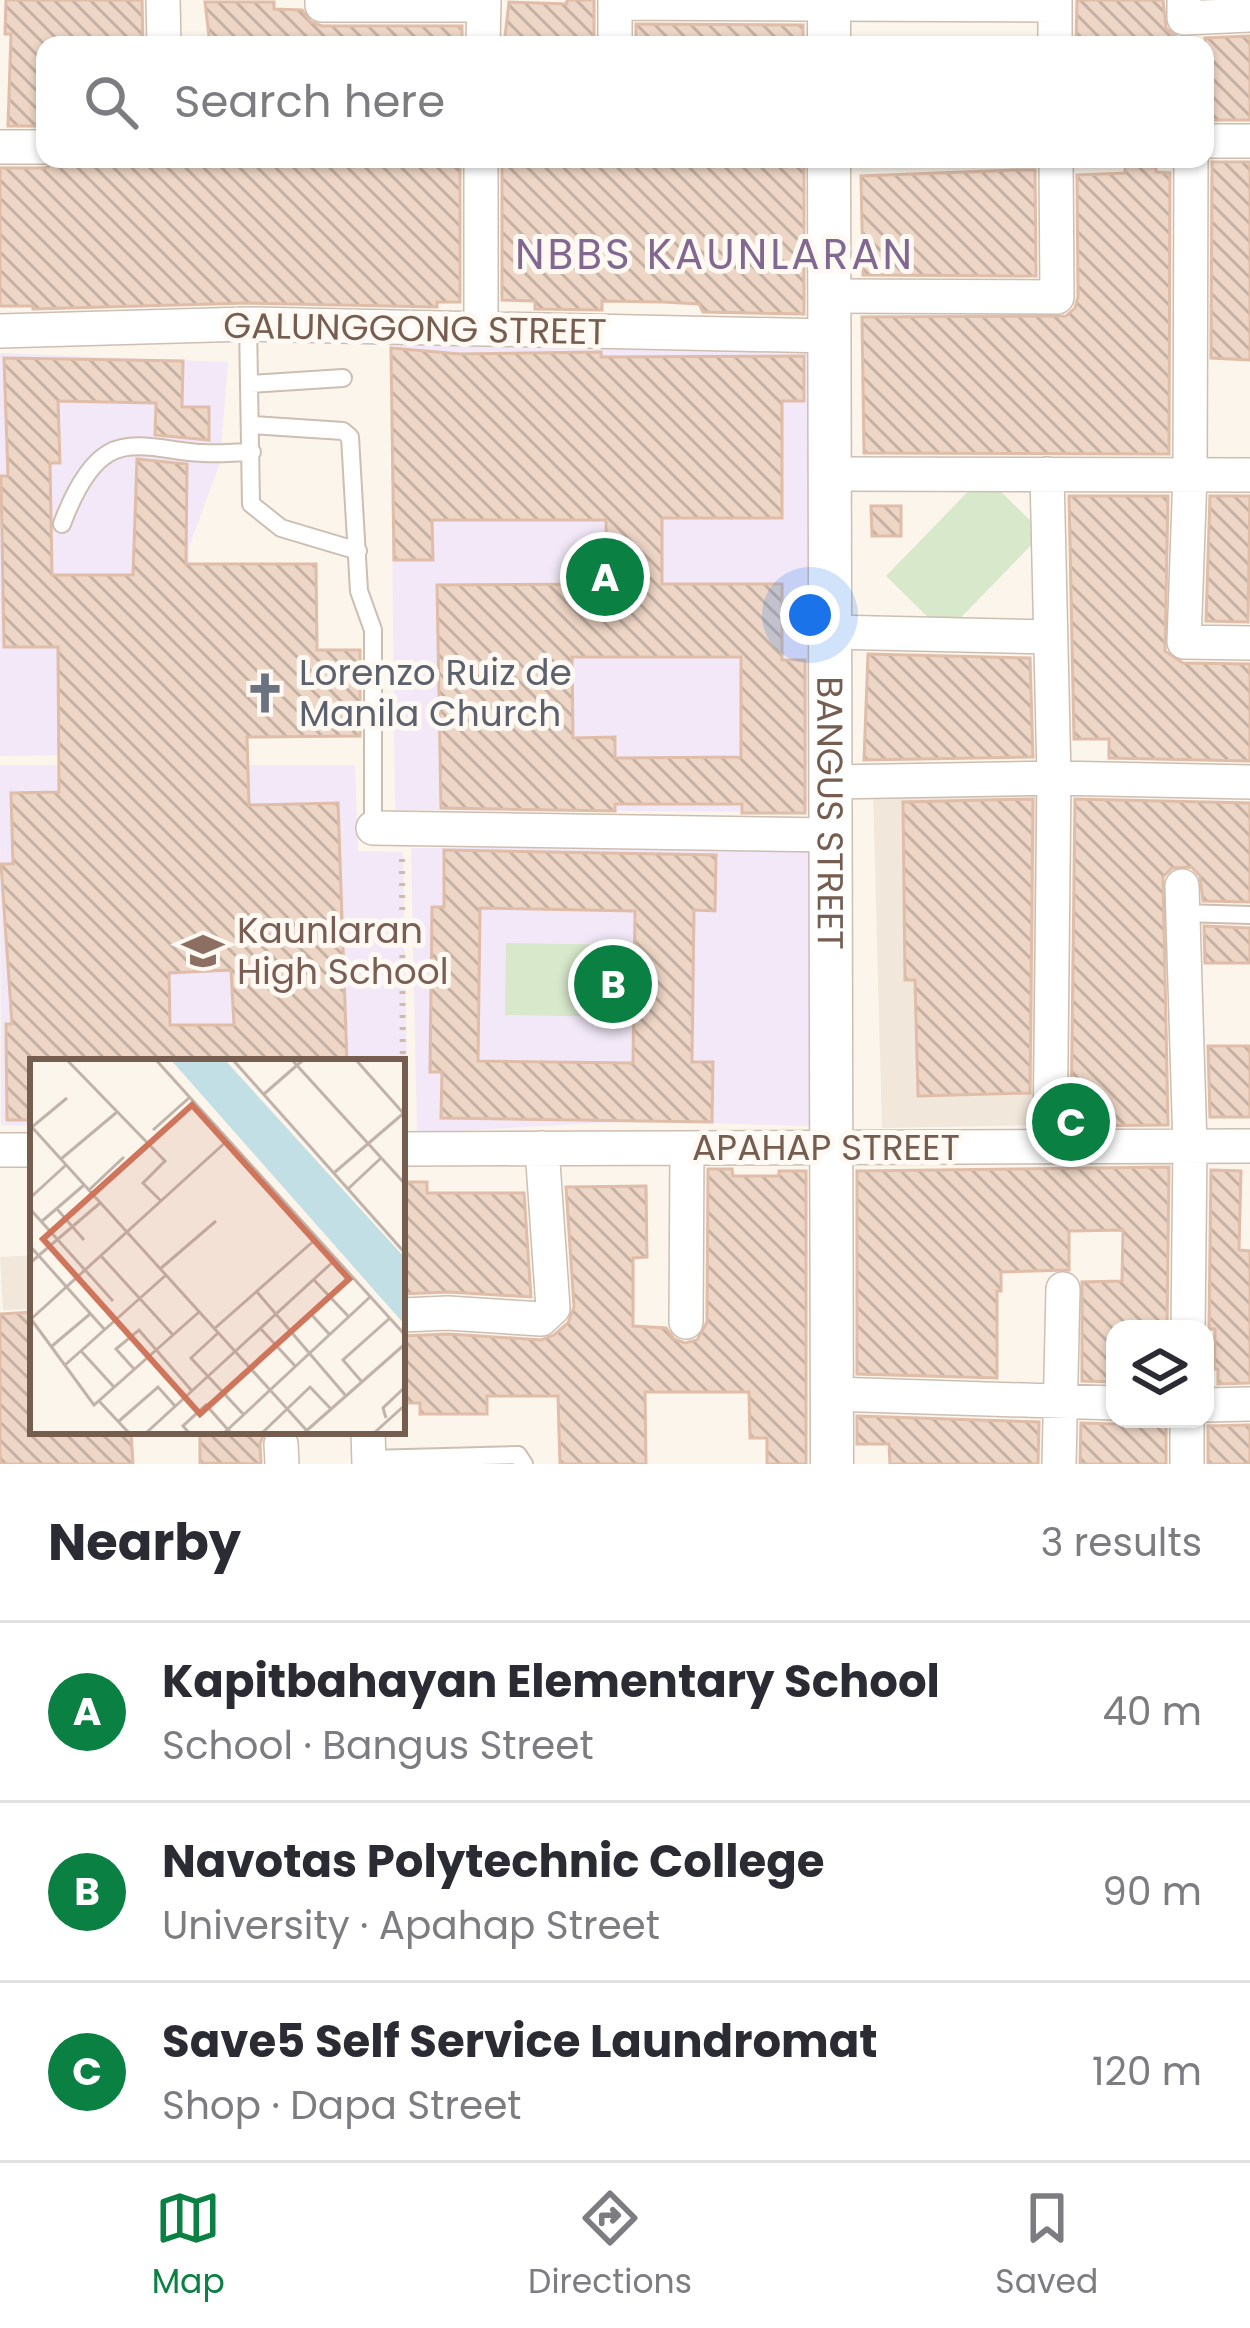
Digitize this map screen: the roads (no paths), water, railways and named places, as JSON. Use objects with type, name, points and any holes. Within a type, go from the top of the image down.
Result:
[{"type":"street","points":[[163,0],[164,36]]},
{"type":"street","points":[[322,0],[322,5],[484,2],[483,36]]},
{"type":"street","points":[[1184,0],[1184,17],[1250,15]]},
{"type":"street","points":[[615,36],[615,2],[829,16],[1055,3],[1055,36]]},
{"type":"street","points":[[1214,141],[1250,141]]},
{"type":"street","points":[[0,148],[36,147]]},
{"type":"street","points":[[481,327],[482,168]]},
{"type":"street","name":"BANGUS STREET","points":[[829,168],[832,1464]]},
{"type":"street","name":"GALUNGGONG STREET","points":[[0,331],[248,324],[481,327],[830,316],[1058,297],[1056,168]]},
{"type":"street","points":[[1191,168],[1184,641],[1250,644]]},
{"type":"street","points":[[830,474],[1250,476]]},
{"type":"street","points":[[1047,474],[1054,778],[1050,1146]]},
{"type":"street","points":[[830,632],[1050,637]]},
{"type":"street","points":[[831,782],[1054,778],[1250,782]]},
{"type":"street","points":[[387,828],[831,835]]},
{"type":"street","points":[[1182,900],[1190,1146],[1188,1320]]},
{"type":"street","name":"APAHAP STREET","points":[[405,1149],[1250,1146]]},
{"type":"street","points":[[405,1315],[541,1318],[553,1308],[542,1148]]},
{"type":"street","points":[[686,1322],[688,1148]]},
{"type":"street","points":[[1059,1464],[1063,1289]]},
{"type":"street","points":[[832,1394],[1106,1403]]},
{"type":"street","points":[[1214,1405],[1250,1404]]},
{"type":"street","points":[[1187,1428],[1187,1464]]},
{"type":"lane","points":[[248,324],[251,504],[281,528],[358,551]]},
{"type":"lane","points":[[250,384],[343,378]]},
{"type":"lane","points":[[252,425],[343,431],[350,437],[359,591],[373,629],[387,828]]},
{"type":"lane","points":[[62,524],[71,500],[98,461],[112,451],[128,446],[205,454],[252,452]]},
{"type":"lane","points":[[1182,900],[1250,915]]},
{"type":"lane","points":[[368,1451],[518,1455],[524,1464]]},
{"type":"place","name":"Kapitbahayan Elementary School","points":[[605,577]]},
{"type":"place","name":"Lorenzo Ruiz de Manila Church","points":[[265,693]]},
{"type":"place","name":"Kaunlaran High School","points":[[203,951]]},
{"type":"place","name":"Navotas Polytechnic College","points":[[613,984]]},
{"type":"place","name":"Save5 Self Service Laundromat","points":[[1071,1122]]},
{"type":"district","name":"NBBS KAUNLARAN","points":[[715,254]]}]
